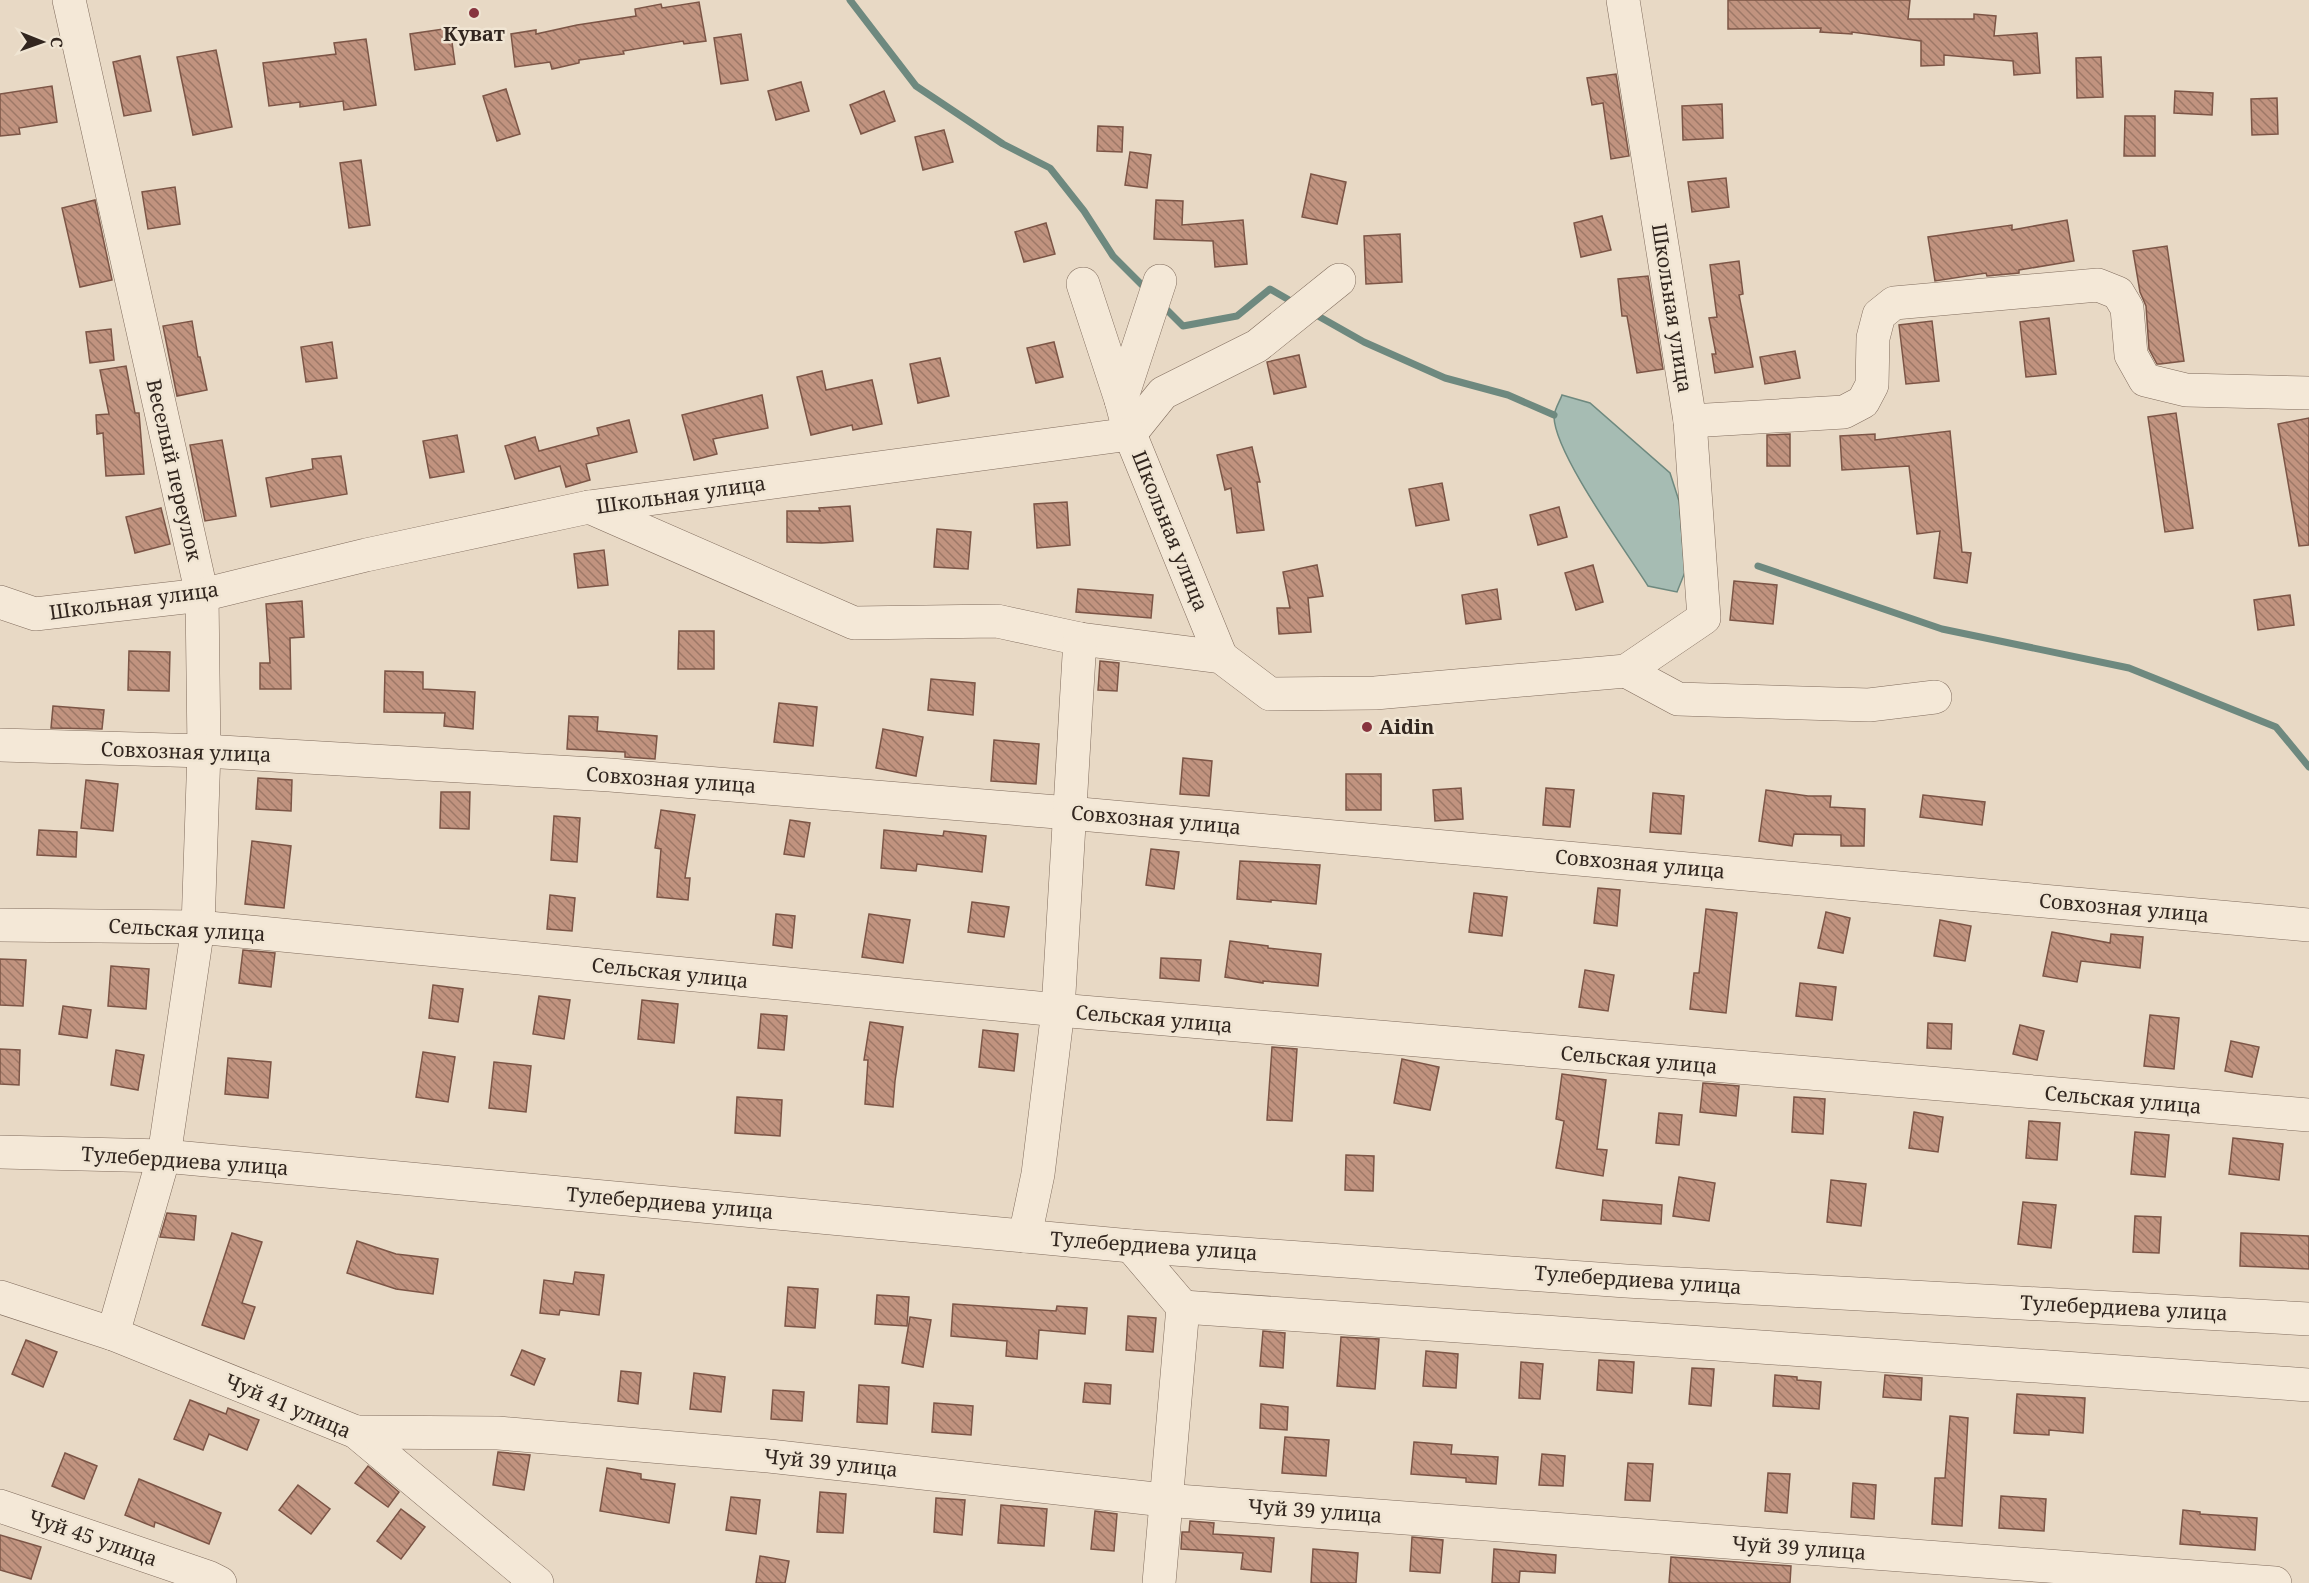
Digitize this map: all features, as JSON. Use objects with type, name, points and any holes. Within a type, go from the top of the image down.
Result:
[{"type":"street","name":"Веселый переулок","points":[[69,0],[202,595],[204,751],[198,927],[164,1156],[112,1334]]},
{"type":"street","name":"Школьная улица","points":[[1623,0],[1690,421],[1704,618],[1626,671]]},
{"type":"street","points":[[1130,434],[1163,393],[1257,346],[1339,280]]},
{"type":"street","points":[[1121,400],[1160,281]]},
{"type":"street","points":[[1083,284],[1130,434]]},
{"type":"street","points":[[1690,421],[1844,411],[1863,402],[1872,385],[1873,338],[1879,315],[1894,303],[2098,285],[2118,293],[2127,308],[2131,355],[2145,380],[2186,390],[2309,393]]},
{"type":"street","name":"Школьная улица","points":[[0,602],[35,614],[202,595],[366,555],[589,507],[1130,434],[1221,657]]},
{"type":"street","points":[[589,507],[854,623],[997,621],[1080,639],[1221,657],[1270,694],[1375,693],[1626,671],[1678,699],[1869,705],[1935,697]]},
{"type":"street","points":[[1025,1236],[1038,1174],[1058,1010],[1080,639]]},
{"type":"street","name":"Совхозная улица","points":[[0,745],[204,751],[610,775],[1070,813],[2309,925]]},
{"type":"street","name":"Сельская улица","points":[[0,925],[198,927],[1058,1010],[2309,1115]]},
{"type":"street","name":"Тулебердиева улица","points":[[0,1152],[164,1156],[1131,1246],[1626,1281],[2309,1319]]},
{"type":"street","points":[[1131,1246],[1183,1307],[2309,1385]]},
{"type":"street","name":"Чуй 41 улица","points":[[0,1297],[112,1334],[356,1432],[537,1583]]},
{"type":"street","points":[[1159,1583],[1164,1500],[1183,1307]]},
{"type":"street","name":"Чуй 39 улица","points":[[356,1432],[498,1433],[722,1452],[1164,1500],[2275,1583]]},
{"type":"street","name":"Чуй 45 улица","points":[[0,1506],[220,1583]]},
{"type":"shaded area","points":[[1562,395],[1590,403],[1670,473],[1679,501],[1685,572],[1677,592],[1648,586],[1578,478],[1557,433],[1554,417]]},
{"type":"building","points":[[1728,0],[1910,0],[1908,19],[1974,19],[1974,14],[1996,16],[1994,36],[2037,33],[2040,73],[2014,75],[2013,61],[1944,55],[1944,65],[1921,66],[1921,41],[1852,32],[1852,34],[1820,32],[1821,28],[1728,29]]},
{"type":"building","points":[[699,2],[706,41],[684,44],[683,41],[623,51],[624,54],[579,60],[579,63],[552,69],[550,62],[515,67],[511,34],[536,30],[536,34],[636,16],[635,9],[661,4],[662,8]]},
{"type":"building","points":[[450,28],[455,64],[415,70],[410,34]]},
{"type":"building","points":[[741,34],[748,80],[721,84],[714,38]]},
{"type":"building","points":[[366,39],[376,105],[344,110],[343,101],[300,107],[300,102],[269,106],[263,63],[336,54],[334,43]]},
{"type":"building","points":[[216,50],[232,127],[193,135],[177,57]]},
{"type":"building","points":[[140,56],[151,111],[124,116],[113,62]]},
{"type":"building","points":[[2101,57],[2103,97],[2077,98],[2076,58]]},
{"type":"building","points":[[1616,74],[1629,156],[1611,159],[1603,103],[1592,105],[1587,78]]},
{"type":"building","points":[[801,82],[809,111],[776,120],[768,91]]},
{"type":"building","points":[[52,86],[57,122],[19,128],[20,134],[0,136],[0,94]]},
{"type":"building","points":[[506,89],[520,134],[497,141],[483,96]]},
{"type":"building","points":[[884,91],[895,121],[861,134],[850,105]]},
{"type":"building","points":[[2175,91],[2213,93],[2212,115],[2174,113]]},
{"type":"building","points":[[2277,98],[2278,134],[2252,135],[2251,99]]},
{"type":"building","points":[[1722,104],[1723,138],[1683,140],[1682,106]]},
{"type":"building","points":[[2125,116],[2155,116],[2155,156],[2124,156]]},
{"type":"building","points":[[1098,126],[1123,127],[1122,152],[1097,151]]},
{"type":"building","points":[[944,130],[953,162],[923,170],[915,137]]},
{"type":"building","points":[[1130,152],[1151,155],[1147,188],[1125,185]]},
{"type":"building","points":[[361,160],[370,225],[349,228],[340,163]]},
{"type":"building","points":[[1311,174],[1346,182],[1337,224],[1302,217]]},
{"type":"building","points":[[1726,178],[1729,207],[1692,212],[1688,182]]},
{"type":"building","points":[[175,187],[180,224],[148,229],[142,192]]},
{"type":"building","points":[[95,200],[112,280],[80,287],[62,208]]},
{"type":"building","points":[[1156,200],[1183,201],[1182,225],[1243,220],[1247,264],[1215,267],[1213,241],[1154,239]]},
{"type":"building","points":[[1602,216],[1611,250],[1581,257],[1574,223]]},
{"type":"building","points":[[2067,220],[2074,261],[2019,270],[2019,273],[1987,276],[1986,273],[1935,281],[1928,237],[2012,225],[2012,230]]},
{"type":"building","points":[[1046,223],[1055,254],[1024,262],[1015,232]]},
{"type":"building","points":[[1400,234],[1402,282],[1366,284],[1364,236]]},
{"type":"building","points":[[2167,246],[2184,361],[2157,364],[2149,349],[2146,306],[2140,292],[2133,251]]},
{"type":"building","points":[[1739,261],[1743,294],[1739,295],[1753,367],[1715,373],[1712,354],[1716,354],[1709,318],[1717,317],[1710,265]]},
{"type":"building","points":[[1648,276],[1663,369],[1637,373],[1627,316],[1622,316],[1618,279]]},
{"type":"building","points":[[2049,318],[2056,374],[2026,377],[2020,322]]},
{"type":"building","points":[[192,321],[207,390],[177,396],[163,326]]},
{"type":"building","points":[[1932,321],[1939,381],[1906,384],[1899,325]]},
{"type":"building","points":[[111,329],[114,360],[90,363],[86,332]]},
{"type":"building","points":[[332,342],[337,378],[306,382],[301,347]]},
{"type":"building","points":[[1054,342],[1063,377],[1036,383],[1027,348]]},
{"type":"building","points":[[1795,351],[1800,378],[1765,384],[1760,357]]},
{"type":"building","points":[[1299,355],[1306,387],[1274,394],[1267,362]]},
{"type":"building","points":[[940,358],[949,396],[918,403],[910,364]]},
{"type":"building","points":[[126,366],[135,413],[139,413],[144,474],[106,476],[103,433],[97,434],[96,415],[109,414],[100,370]]},
{"type":"building","points":[[822,371],[826,390],[872,380],[882,424],[853,430],[852,425],[811,435],[797,377]]},
{"type":"building","points":[[762,395],[768,428],[713,439],[717,454],[694,460],[682,415]]},
{"type":"building","points":[[2176,413],[2193,528],[2165,532],[2148,417]]},
{"type":"building","points":[[2309,418],[2309,545],[2299,546],[2278,424]]},
{"type":"building","points":[[629,420],[637,452],[586,464],[590,480],[566,487],[560,466],[515,479],[505,446],[535,437],[539,451],[599,435],[597,428]]},
{"type":"building","points":[[1950,431],[1962,552],[1971,553],[1967,583],[1934,578],[1940,531],[1917,534],[1909,466],[1842,470],[1840,436],[1875,434],[1875,440]]},
{"type":"building","points":[[1790,434],[1790,466],[1767,466],[1767,435]]},
{"type":"building","points":[[457,435],[464,472],[430,478],[423,441]]},
{"type":"building","points":[[222,440],[236,516],[205,521],[190,445]]},
{"type":"building","points":[[1252,447],[1260,482],[1257,482],[1264,530],[1237,533],[1231,488],[1225,490],[1217,455]]},
{"type":"building","points":[[341,456],[347,494],[271,507],[266,478],[313,469],[312,459]]},
{"type":"building","points":[[1442,483],[1449,520],[1416,526],[1409,489]]},
{"type":"building","points":[[1067,502],[1070,545],[1037,548],[1034,504]]},
{"type":"building","points":[[850,506],[853,541],[787,542],[787,511],[820,511],[819,508]]},
{"type":"building","points":[[1559,507],[1567,537],[1538,545],[1530,515]]},
{"type":"building","points":[[161,508],[170,544],[135,553],[126,517]]},
{"type":"building","points":[[937,529],[971,532],[968,569],[934,567]]},
{"type":"building","points":[[604,550],[608,585],[578,588],[574,554]]},
{"type":"building","points":[[1317,565],[1323,596],[1308,598],[1311,632],[1279,634],[1277,608],[1290,608],[1283,572]]},
{"type":"building","points":[[1593,565],[1603,602],[1576,610],[1565,573]]},
{"type":"building","points":[[1734,581],[1777,585],[1773,624],[1730,620]]},
{"type":"building","points":[[1078,589],[1153,595],[1151,618],[1076,612]]},
{"type":"building","points":[[1497,589],[1501,619],[1466,624],[1462,595]]},
{"type":"building","points":[[2290,595],[2294,625],[2258,630],[2254,600]]},
{"type":"building","points":[[302,601],[304,637],[290,638],[291,689],[260,689],[260,663],[270,663],[266,604]]},
{"type":"building","points":[[679,631],[714,631],[714,669],[678,669]]},
{"type":"building","points":[[129,651],[170,652],[169,691],[128,690]]},
{"type":"building","points":[[1100,661],[1119,663],[1117,691],[1098,690]]},
{"type":"building","points":[[385,671],[423,672],[423,689],[475,692],[473,729],[444,726],[445,713],[384,712]]},
{"type":"building","points":[[931,679],[975,683],[973,715],[928,710]]},
{"type":"building","points":[[779,703],[817,707],[813,746],[774,742]]},
{"type":"building","points":[[53,706],[104,710],[102,729],[51,728]]},
{"type":"building","points":[[569,716],[598,717],[597,731],[657,736],[655,759],[625,757],[625,752],[567,749]]},
{"type":"building","points":[[883,729],[923,737],[916,776],[876,768]]},
{"type":"building","points":[[994,740],[1039,744],[1036,784],[991,781]]},
{"type":"building","points":[[1183,758],[1212,761],[1209,796],[1180,794]]},
{"type":"building","points":[[1346,774],[1381,774],[1381,810],[1346,810]]},
{"type":"building","points":[[258,778],[292,780],[291,811],[256,809]]},
{"type":"building","points":[[86,780],[118,784],[113,831],[81,828]]},
{"type":"building","points":[[1461,788],[1463,819],[1435,821],[1433,790]]},
{"type":"building","points":[[1546,788],[1574,790],[1570,827],[1543,825]]},
{"type":"building","points":[[1766,790],[1808,796],[1831,796],[1830,807],[1865,809],[1864,846],[1841,846],[1841,835],[1794,834],[1792,846],[1759,841]]},
{"type":"building","points":[[441,792],[470,792],[469,829],[440,828]]},
{"type":"building","points":[[1653,793],[1684,796],[1681,834],[1650,832]]},
{"type":"building","points":[[1923,795],[1985,802],[1982,825],[1920,817]]},
{"type":"building","points":[[661,810],[695,815],[685,878],[690,878],[688,900],[657,897],[661,849],[655,848]]},
{"type":"building","points":[[554,816],[580,818],[577,862],[551,860]]},
{"type":"building","points":[[790,820],[810,823],[804,857],[784,854]]},
{"type":"building","points":[[39,830],[77,832],[76,857],[37,855]]},
{"type":"building","points":[[884,830],[943,836],[944,831],[986,836],[982,872],[917,864],[916,871],[881,868]]},
{"type":"building","points":[[252,841],[291,846],[284,908],[245,904]]},
{"type":"building","points":[[1151,849],[1179,852],[1174,889],[1146,885]]},
{"type":"building","points":[[1240,861],[1320,865],[1316,904],[1237,899]]},
{"type":"building","points":[[1598,888],[1620,890],[1617,926],[1594,923]]},
{"type":"building","points":[[1474,893],[1507,897],[1502,936],[1469,932]]},
{"type":"building","points":[[550,895],[575,898],[572,931],[547,929]]},
{"type":"building","points":[[972,902],[1009,907],[1004,937],[968,932]]},
{"type":"building","points":[[1706,909],[1737,913],[1726,1013],[1690,1009],[1694,973],[1699,973]]},
{"type":"building","points":[[1826,912],[1850,918],[1843,953],[1818,948]]},
{"type":"building","points":[[776,914],[795,916],[792,948],[773,945]]},
{"type":"building","points":[[869,914],[910,920],[903,963],[862,957]]},
{"type":"building","points":[[1940,920],[1971,926],[1965,961],[1934,956]]},
{"type":"building","points":[[2052,932],[2110,943],[2111,934],[2143,937],[2140,968],[2081,961],[2077,982],[2043,976]]},
{"type":"building","points":[[1230,941],[1321,954],[1318,986],[1263,981],[1263,983],[1225,977]]},
{"type":"building","points":[[243,950],[275,953],[271,987],[239,983]]},
{"type":"building","points":[[1161,958],[1201,960],[1199,981],[1160,978]]},
{"type":"building","points":[[0,959],[26,960],[23,1006],[0,1005]]},
{"type":"building","points":[[111,966],[149,969],[146,1009],[108,1006]]},
{"type":"building","points":[[1585,970],[1614,975],[1608,1011],[1579,1007]]},
{"type":"building","points":[[1800,983],[1836,987],[1832,1020],[1796,1016]]},
{"type":"building","points":[[433,985],[463,989],[458,1022],[429,1018]]},
{"type":"building","points":[[539,996],[570,1000],[564,1039],[533,1034]]},
{"type":"building","points":[[642,1000],[678,1004],[674,1043],[638,1039]]},
{"type":"building","points":[[63,1006],[91,1010],[87,1038],[59,1034]]},
{"type":"building","points":[[761,1014],[787,1016],[784,1050],[758,1048]]},
{"type":"building","points":[[2150,1015],[2179,1018],[2174,1069],[2144,1066]]},
{"type":"building","points":[[870,1022],[903,1027],[893,1107],[865,1104],[868,1060],[864,1060]]},
{"type":"building","points":[[1928,1023],[1952,1024],[1951,1049],[1927,1048]]},
{"type":"building","points":[[2020,1025],[2044,1031],[2037,1060],[2013,1054]]},
{"type":"building","points":[[983,1030],[1018,1034],[1014,1071],[979,1067]]},
{"type":"building","points":[[2231,1041],[2259,1047],[2252,1077],[2225,1071]]},
{"type":"building","points":[[1272,1047],[1297,1049],[1292,1121],[1267,1120]]},
{"type":"building","points":[[0,1049],[20,1050],[19,1085],[0,1084]]},
{"type":"building","points":[[116,1050],[144,1055],[138,1090],[111,1085]]},
{"type":"building","points":[[423,1052],[455,1057],[448,1102],[416,1097]]},
{"type":"building","points":[[228,1058],[271,1062],[268,1098],[225,1094]]},
{"type":"building","points":[[1402,1059],[1439,1067],[1430,1110],[1394,1103]]},
{"type":"building","points":[[494,1062],[531,1066],[526,1112],[489,1108]]},
{"type":"building","points":[[1562,1074],[1606,1080],[1597,1149],[1607,1150],[1603,1176],[1556,1168],[1564,1121],[1556,1119]]},
{"type":"building","points":[[1703,1083],[1739,1086],[1736,1116],[1700,1112]]},
{"type":"building","points":[[737,1097],[782,1100],[780,1136],[735,1133]]},
{"type":"building","points":[[1794,1097],[1825,1099],[1823,1134],[1792,1132]]},
{"type":"building","points":[[1914,1112],[1943,1117],[1938,1152],[1909,1148]]},
{"type":"building","points":[[1659,1113],[1682,1115],[1679,1145],[1656,1143]]},
{"type":"building","points":[[2029,1121],[2060,1123],[2057,1160],[2026,1158]]},
{"type":"building","points":[[2135,1132],[2169,1135],[2165,1177],[2131,1174]]},
{"type":"building","points":[[2233,1138],[2283,1144],[2279,1180],[2229,1174]]},
{"type":"building","points":[[1346,1155],[1374,1156],[1373,1191],[1345,1190]]},
{"type":"building","points":[[1679,1177],[1715,1183],[1709,1221],[1673,1216]]},
{"type":"building","points":[[1831,1180],[1866,1184],[1861,1226],[1827,1222]]},
{"type":"building","points":[[1603,1200],[1662,1205],[1661,1224],[1601,1220]]},
{"type":"building","points":[[2023,1202],[2056,1205],[2051,1248],[2018,1244]]},
{"type":"building","points":[[167,1213],[196,1216],[194,1240],[160,1237]]},
{"type":"building","points":[[2135,1216],[2161,1217],[2159,1253],[2133,1252]]},
{"type":"building","points":[[232,1233],[262,1242],[242,1303],[255,1307],[244,1339],[202,1325]]},
{"type":"building","points":[[2241,1233],[2309,1236],[2309,1269],[2240,1266]]},
{"type":"building","points":[[357,1241],[396,1254],[438,1259],[433,1294],[396,1289],[347,1273]]},
{"type":"building","points":[[575,1272],[604,1275],[599,1315],[560,1310],[559,1315],[540,1313],[544,1280],[573,1284]]},
{"type":"building","points":[[788,1287],[818,1289],[815,1328],[785,1326]]},
{"type":"building","points":[[877,1295],[909,1297],[907,1326],[875,1324]]},
{"type":"building","points":[[953,1304],[1056,1311],[1057,1306],[1087,1308],[1085,1334],[1039,1330],[1037,1359],[1006,1356],[1007,1341],[951,1336]]},
{"type":"building","points":[[1128,1316],[1156,1318],[1153,1352],[1126,1350]]},
{"type":"building","points":[[910,1317],[931,1320],[923,1367],[902,1363]]},
{"type":"building","points":[[1263,1331],[1285,1333],[1283,1368],[1260,1366]]},
{"type":"building","points":[[1341,1337],[1379,1339],[1375,1389],[1337,1386]]},
{"type":"building","points":[[26,1340],[57,1352],[43,1387],[12,1374]]},
{"type":"building","points":[[522,1350],[545,1359],[534,1385],[511,1375]]},
{"type":"building","points":[[1426,1351],[1458,1354],[1456,1388],[1423,1386]]},
{"type":"building","points":[[1599,1360],[1634,1362],[1632,1393],[1597,1390]]},
{"type":"building","points":[[1521,1362],[1543,1364],[1540,1399],[1519,1398]]},
{"type":"building","points":[[1692,1368],[1714,1369],[1711,1406],[1689,1404]]},
{"type":"building","points":[[621,1371],[641,1373],[638,1404],[618,1401]]},
{"type":"building","points":[[694,1373],[725,1377],[721,1412],[690,1409]]},
{"type":"building","points":[[1775,1375],[1821,1382],[1819,1409],[1773,1406]]},
{"type":"building","points":[[1885,1375],[1922,1378],[1921,1400],[1883,1397]]},
{"type":"building","points":[[1085,1383],[1111,1385],[1110,1404],[1083,1402]]},
{"type":"building","points":[[859,1385],[889,1387],[887,1424],[857,1422]]},
{"type":"building","points":[[773,1390],[804,1392],[802,1421],[771,1419]]},
{"type":"building","points":[[2017,1394],[2085,1398],[2083,1433],[2049,1430],[2049,1435],[2014,1433]]},
{"type":"building","points":[[190,1400],[226,1414],[228,1408],[259,1420],[247,1450],[209,1434],[203,1450],[174,1439]]},
{"type":"building","points":[[934,1403],[973,1406],[971,1435],[932,1432]]},
{"type":"building","points":[[1261,1404],[1288,1407],[1287,1430],[1260,1428]]},
{"type":"building","points":[[1950,1416],[1968,1418],[1962,1526],[1932,1524],[1935,1478],[1945,1478]]},
{"type":"building","points":[[1285,1437],[1329,1440],[1326,1476],[1282,1473]]},
{"type":"building","points":[[1414,1442],[1452,1445],[1451,1454],[1498,1457],[1496,1484],[1466,1482],[1466,1478],[1411,1474]]},
{"type":"building","points":[[498,1452],[530,1455],[524,1490],[493,1485]]},
{"type":"building","points":[[65,1453],[97,1466],[84,1499],[52,1486]]},
{"type":"building","points":[[1542,1454],[1565,1456],[1563,1486],[1539,1485]]},
{"type":"building","points":[[1628,1463],[1653,1464],[1650,1501],[1625,1500]]},
{"type":"building","points":[[368,1466],[399,1492],[388,1507],[355,1483]]},
{"type":"building","points":[[607,1468],[641,1474],[641,1479],[675,1484],[669,1523],[600,1511]]},
{"type":"building","points":[[1768,1473],[1790,1474],[1787,1513],[1765,1511]]},
{"type":"building","points":[[139,1479],[221,1513],[209,1544],[155,1522],[154,1527],[125,1515]]},
{"type":"building","points":[[1853,1483],[1876,1485],[1874,1519],[1851,1517]]},
{"type":"building","points":[[298,1485],[330,1509],[311,1534],[279,1510]]},
{"type":"building","points":[[820,1492],[846,1494],[843,1533],[817,1532]]},
{"type":"building","points":[[2001,1496],[2046,1499],[2044,1531],[1999,1528]]},
{"type":"building","points":[[731,1497],[760,1500],[756,1534],[726,1530]]},
{"type":"building","points":[[936,1498],[965,1500],[962,1535],[934,1532]]},
{"type":"building","points":[[1001,1505],[1047,1509],[1044,1546],[998,1543]]},
{"type":"building","points":[[401,1509],[425,1527],[401,1559],[377,1541]]},
{"type":"building","points":[[2183,1510],[2200,1512],[2200,1514],[2257,1518],[2255,1550],[2180,1544]]},
{"type":"building","points":[[1095,1511],[1117,1514],[1114,1551],[1091,1549]]},
{"type":"building","points":[[1190,1521],[1214,1523],[1213,1534],[1274,1538],[1271,1572],[1241,1569],[1243,1553],[1181,1549],[1182,1532],[1189,1532]]},
{"type":"building","points":[[0,1535],[41,1547],[31,1579],[0,1570]]},
{"type":"building","points":[[1412,1537],[1443,1540],[1440,1573],[1410,1571]]},
{"type":"building","points":[[1313,1549],[1358,1553],[1356,1583],[1311,1583]]},
{"type":"building","points":[[1494,1549],[1556,1555],[1555,1573],[1520,1571],[1519,1583],[1492,1583]]},
{"type":"building","points":[[760,1556],[789,1561],[785,1583],[756,1583]]},
{"type":"building","points":[[1671,1557],[1791,1566],[1790,1583],[1669,1583]]},
{"type":"waterway","points":[[850,0],[916,86],[1003,144],[1050,168],[1084,211],[1113,256],[1148,291]]},
{"type":"waterway","points":[[1162,305],[1183,326],[1237,316],[1270,289],[1296,304]]},
{"type":"waterway","points":[[1311,312],[1364,342],[1445,378],[1508,395],[1554,415]]},
{"type":"waterway","points":[[1758,566],[1942,629],[2129,668],[2276,727],[2309,767]]},
{"type":"place","name":"Куват","points":[[474,13]]},
{"type":"place","name":"Aidin","points":[[1367,727]]}]
